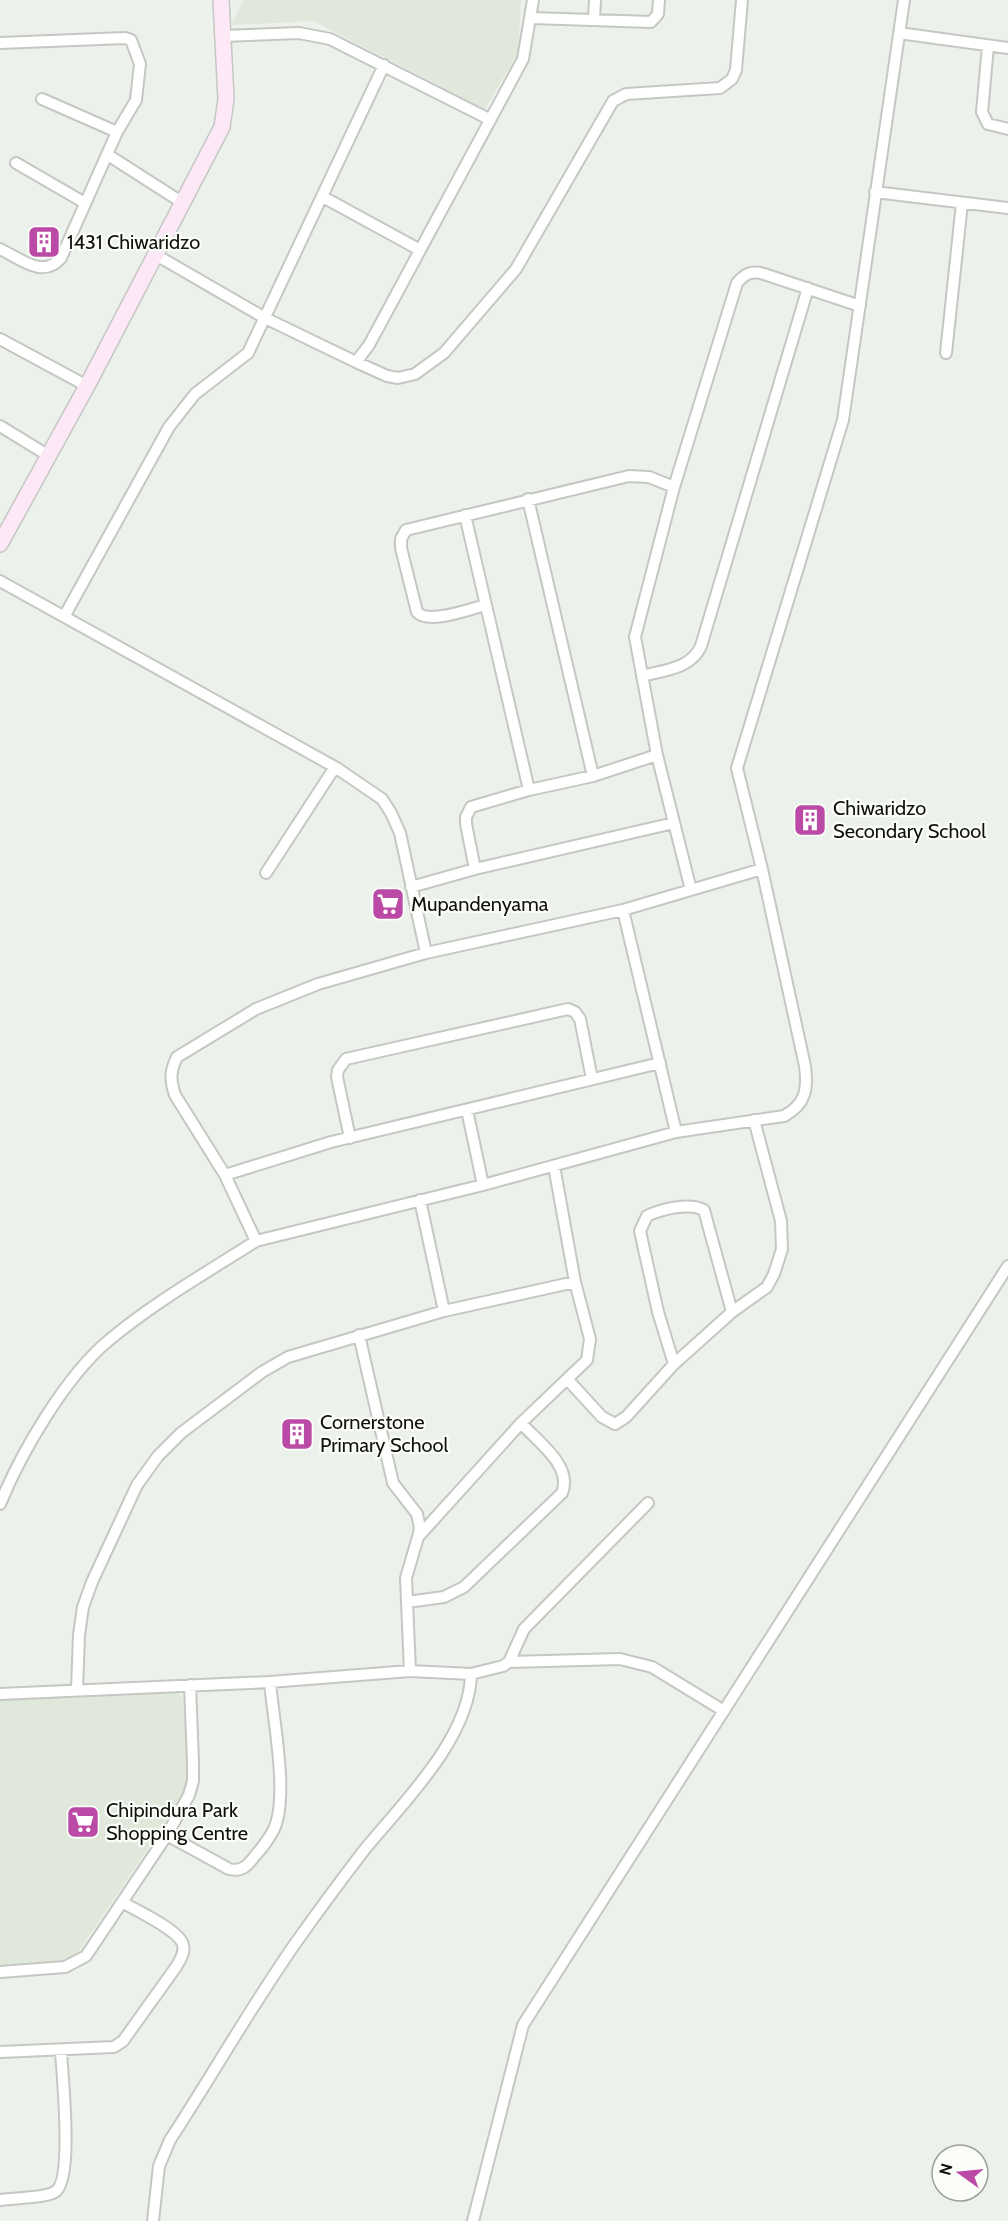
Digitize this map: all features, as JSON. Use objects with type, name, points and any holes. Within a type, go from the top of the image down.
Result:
[{"type":"street","points":[[0,544],[87,386],[216,140],[225,115],[221,0]]},
{"type":"street","points":[[356,362],[369,345],[523,59],[532,18],[532,0]]},
{"type":"street","points":[[594,19],[595,0]]},
{"type":"street","points":[[532,18],[651,21],[658,14],[659,0]]},
{"type":"street","points":[[156,255],[265,318],[356,362],[387,376],[398,378],[414,374],[433,363],[516,269],[614,101],[626,94],[720,88],[732,79],[736,70],[742,0]]},
{"type":"street","points":[[0,1504],[22,1456],[82,1367],[107,1342],[256,1240],[483,1185],[676,1132],[784,1116],[795,1110],[802,1102],[807,1081],[762,869],[737,768],[834,455],[849,385],[904,0]]},
{"type":"street","points":[[899,33],[1008,48]]},
{"type":"street","points":[[224,36],[314,34],[330,39],[489,120]]},
{"type":"street","points":[[0,44],[125,38],[131,40],[140,64],[136,100],[117,132],[61,258],[53,268],[38,268],[0,249]]},
{"type":"street","points":[[988,46],[982,111],[988,124],[1008,129]]},
{"type":"street","points":[[65,615],[169,427],[195,394],[248,353],[384,65]]},
{"type":"street","points":[[42,99],[117,132]]},
{"type":"street","points":[[108,155],[183,203]]},
{"type":"street","points":[[16,163],[85,203]]},
{"type":"street","points":[[875,192],[1008,208]]},
{"type":"street","points":[[323,196],[420,250]]},
{"type":"street","points":[[946,353],[962,203]]},
{"type":"street","points":[[691,890],[657,755],[635,637],[674,487],[737,284],[745,274],[756,271],[861,306]]},
{"type":"street","points":[[642,676],[689,663],[696,657],[701,646],[808,288]]},
{"type":"street","points":[[0,339],[87,386]]},
{"type":"street","points":[[0,426],[48,456]]},
{"type":"street","points":[[486,605],[431,618],[421,616],[417,612],[401,548],[401,539],[406,530],[629,476],[649,477],[674,487]]},
{"type":"street","points":[[528,499],[593,776]]},
{"type":"street","points":[[465,515],[529,790]]},
{"type":"street","points":[[0,581],[65,615],[335,767],[382,799],[400,832],[426,952]]},
{"type":"street","points":[[475,869],[466,824],[467,812],[479,802],[593,776],[657,755]]},
{"type":"street","points":[[266,873],[335,767]]},
{"type":"street","points":[[411,887],[475,869],[674,823]]},
{"type":"street","points":[[256,1240],[225,1175],[171,1082],[171,1069],[177,1057],[256,1009],[283,997],[426,952],[622,910],[762,869]]},
{"type":"street","points":[[622,910],[676,1132]]},
{"type":"street","points":[[350,1138],[337,1077],[338,1070],[346,1059],[568,1009],[575,1012],[580,1019],[592,1078]]},
{"type":"street","points":[[225,1175],[350,1138],[660,1063]]},
{"type":"street","points":[[467,1110],[483,1185]]},
{"type":"street","points":[[568,1380],[602,1417],[615,1424],[626,1417],[674,1364],[732,1312],[767,1287],[782,1249],[781,1221],[754,1120]]},
{"type":"street","points":[[418,1537],[521,1423],[587,1360],[590,1352],[590,1339],[575,1282],[554,1166]]},
{"type":"street","points":[[420,1200],[444,1311]]},
{"type":"street","points":[[674,1364],[658,1312],[640,1231],[647,1216],[697,1206],[704,1210],[732,1312]]},
{"type":"street","points":[[473,2221],[524,2025],[1008,1266]]},
{"type":"street","points":[[77,1689],[79,1635],[86,1599],[137,1485],[158,1456],[182,1433],[262,1372],[288,1358],[444,1311],[575,1282]]},
{"type":"street","points":[[359,1335],[389,1469],[397,1491],[420,1521],[418,1537],[407,1566],[410,1671]]},
{"type":"street","points":[[407,1602],[454,1594],[477,1577],[562,1493],[565,1485],[564,1472],[521,1423]]},
{"type":"street","points":[[0,1694],[270,1682],[410,1671],[471,1674],[503,1666],[509,1662],[524,1629],[648,1503]]},
{"type":"street","points":[[509,1662],[620,1659],[652,1667],[724,1712]]},
{"type":"street","points":[[153,2221],[155,2186],[166,2145],[296,1942],[347,1872],[411,1796],[458,1726],[466,1709],[471,1674]]},
{"type":"street","points":[[167,1835],[229,1869],[237,1870],[245,1868],[266,1843],[277,1818],[280,1787],[270,1682]]},
{"type":"street","points":[[0,1972],[65,1967],[77,1963],[86,1956],[167,1835],[182,1812],[193,1781],[190,1685]]},
{"type":"street","points":[[0,2052],[106,2049],[123,2041],[183,1954],[183,1944],[178,1936],[122,1902]]},
{"type":"street","points":[[0,2200],[54,2193],[61,2186],[66,2162],[61,2050]]},
{"type":"shaded area","points":[[243,0],[521,0],[518,53],[485,109],[313,21],[232,25]]},
{"type":"shaded area","name":"Chipindura Park Shopping Centre","points":[[174,1689],[186,1702],[187,1783],[179,1802],[75,1957],[62,1963],[0,1968],[0,1699]]},
{"type":"place","name":"1431 Chiwaridzo","points":[[44,242]]},
{"type":"place","name":"Chiwaridzo Secondary School","points":[[810,820]]},
{"type":"place","name":"Mupandenyama","points":[[388,904]]},
{"type":"place","name":"Cornerstone Primary School","points":[[297,1434]]},
{"type":"place","name":"Chipindura Park Shopping Centre","points":[[83,1822]]}]
